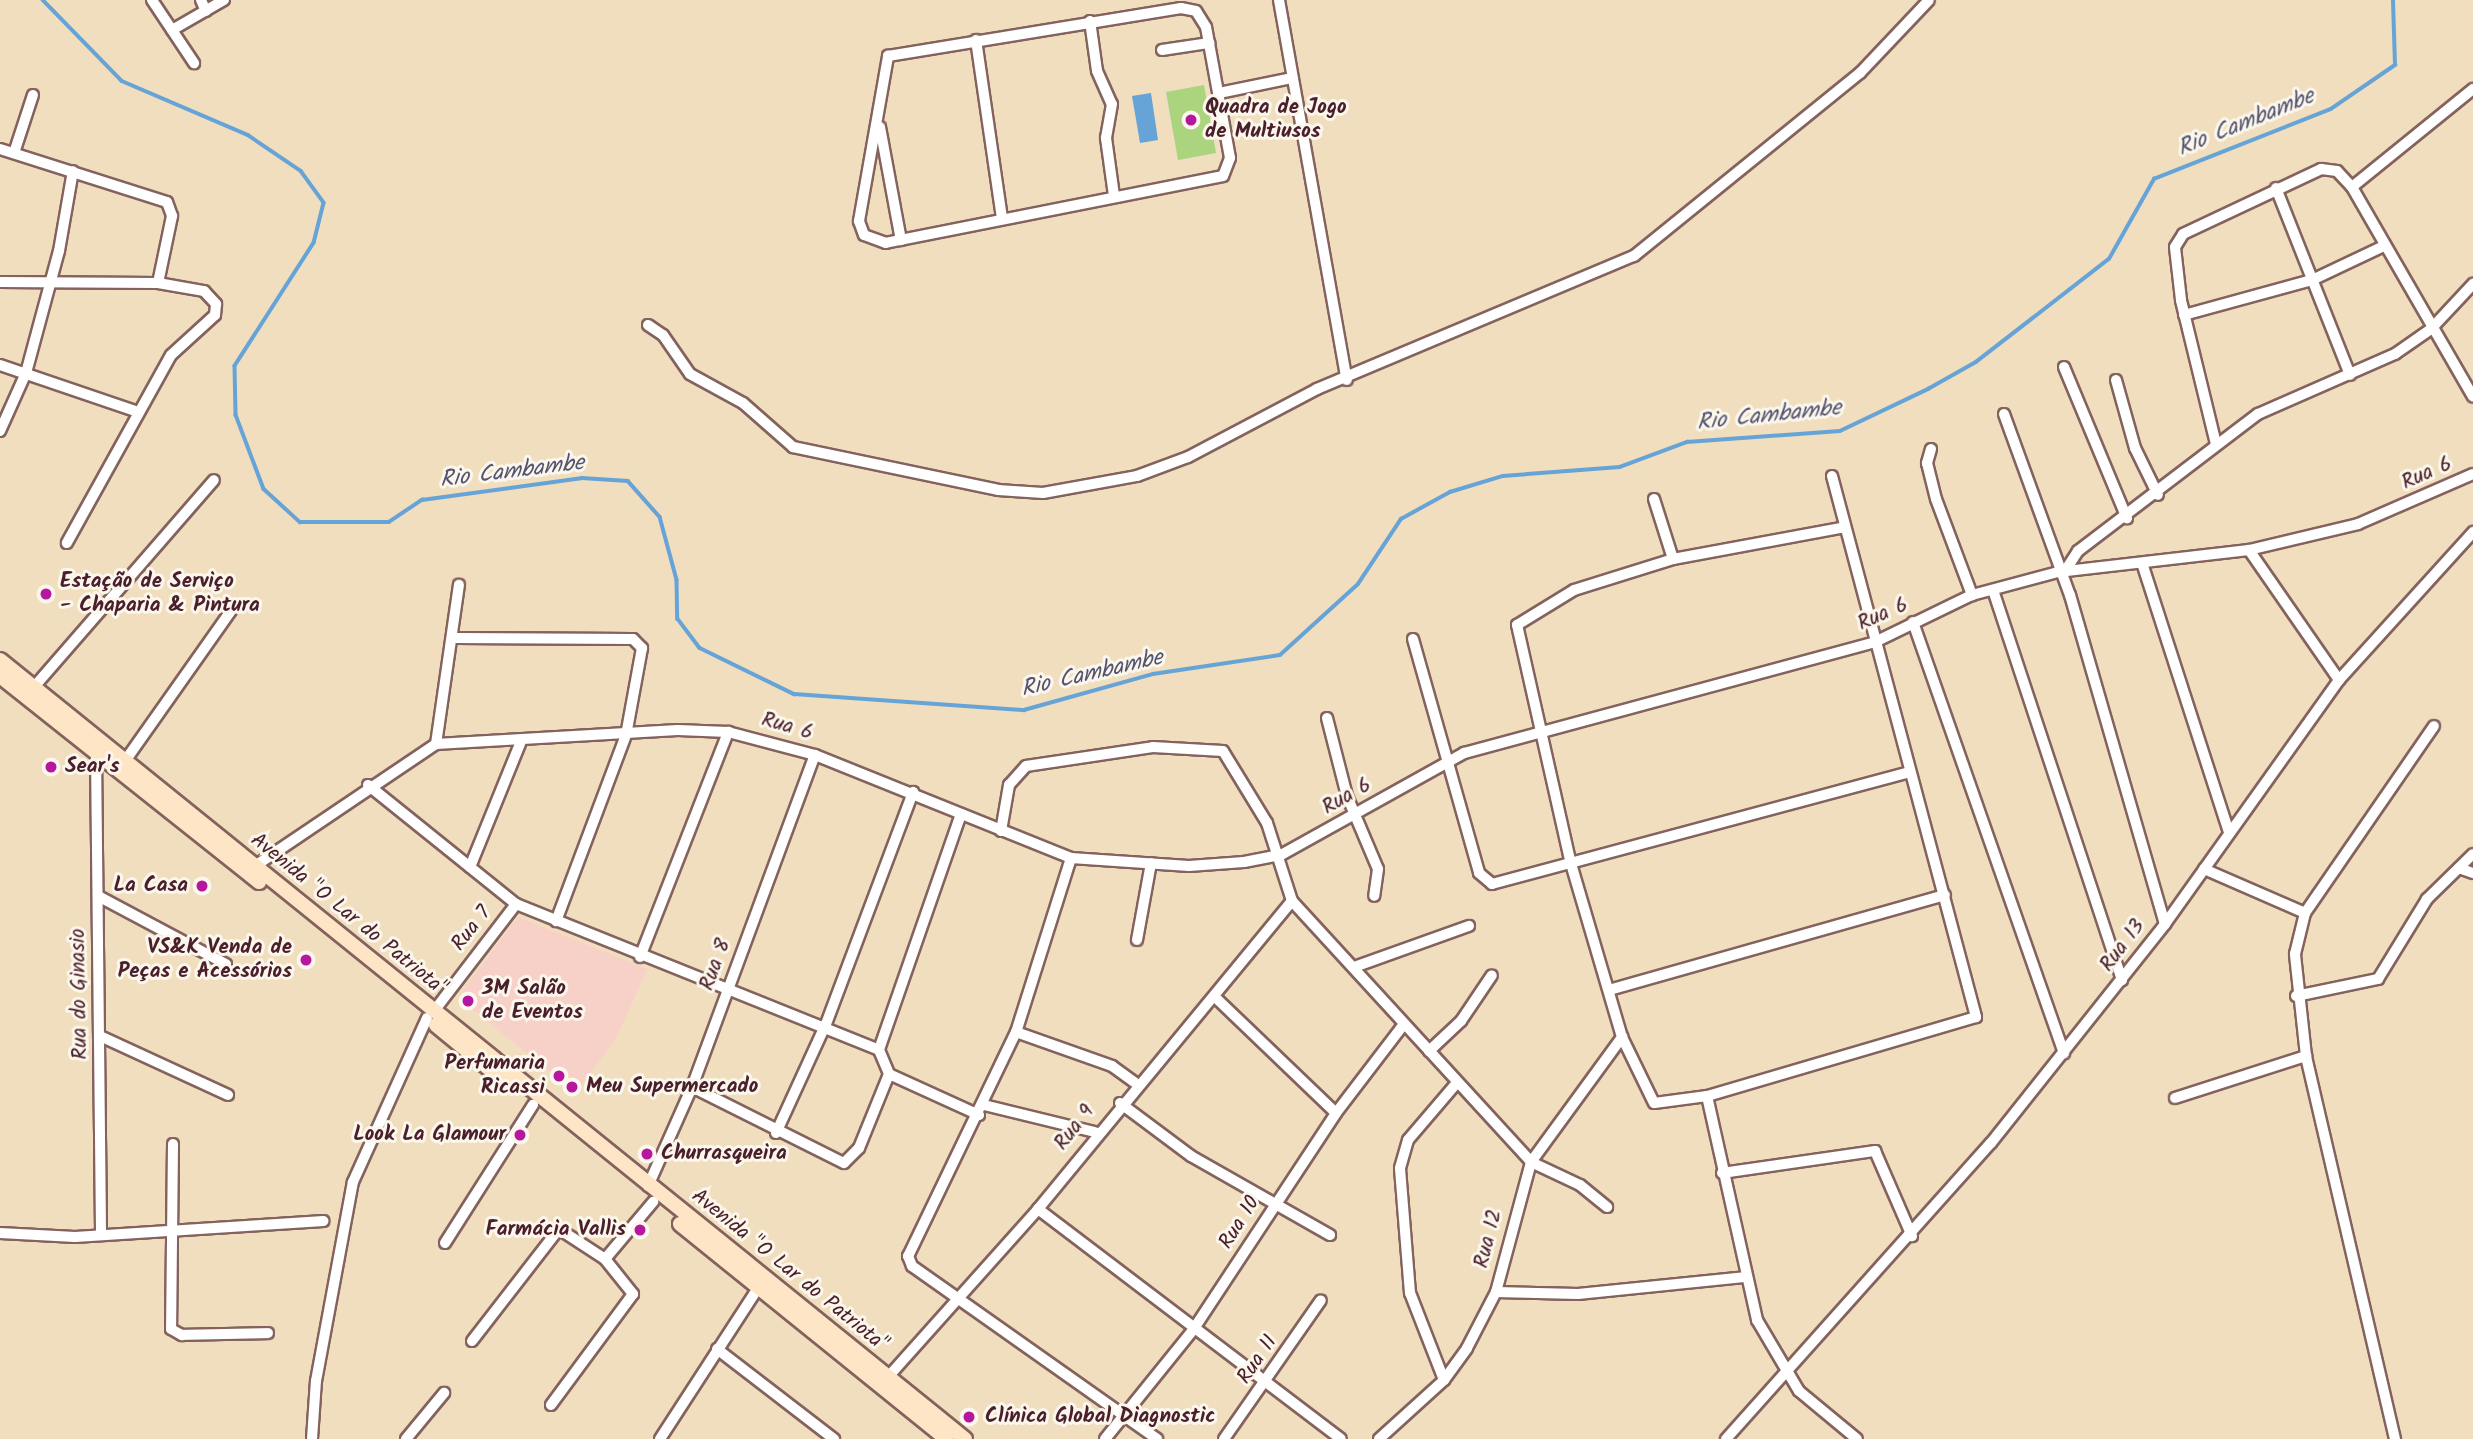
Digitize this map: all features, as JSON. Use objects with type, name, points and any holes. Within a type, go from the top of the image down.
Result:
[{"type":"main road","name":"Avenida \"O Lar do Patriota\"","points":[[0,660],[255,866],[533,1105],[946,1439]]},
{"type":"main road","name":"Avenida \"O Lar do Patriota\"","points":[[0,676],[965,1439]]},
{"type":"street","points":[[152,0],[194,63]]},
{"type":"street","points":[[201,0],[206,11]]},
{"type":"street","points":[[172,30],[224,0]]},
{"type":"street","points":[[1279,0],[1348,380]]},
{"type":"street","points":[[648,326],[667,340],[690,374],[743,403],[786,444],[998,490],[1043,493],[1137,476],[1188,457],[1317,389],[1348,380],[1649,247],[1860,73],[1929,0]]},
{"type":"street","points":[[1189,9],[1204,20],[1230,158],[1223,176],[901,240],[869,242],[859,221],[879,120],[888,56],[1090,21],[1189,9]]},
{"type":"street","points":[[1090,21],[1097,71],[1112,104],[1106,138],[1114,196]]},
{"type":"street","points":[[976,40],[1002,219]]},
{"type":"street","points":[[1162,50],[1209,43]]},
{"type":"street","points":[[1219,93],[1292,78]]},
{"type":"street","points":[[2351,187],[2473,89]]},
{"type":"street","points":[[15,153],[33,95]]},
{"type":"street","points":[[879,120],[901,240]]},
{"type":"street","points":[[0,149],[73,170],[171,205],[158,283]]},
{"type":"street","points":[[2216,444],[2172,255],[2178,239],[2276,188],[2331,168],[2351,187],[2431,329],[2473,397]]},
{"type":"street","points":[[0,431],[26,373],[51,282],[73,170]]},
{"type":"street","points":[[2276,188],[2350,375]]},
{"type":"street","points":[[2184,315],[2312,280],[2384,246]]},
{"type":"street","points":[[0,282],[158,283],[204,291],[216,304],[215,315],[172,355],[67,543]]},
{"type":"street","points":[[2062,571],[2078,551],[2158,495],[2216,444],[2258,414],[2350,375],[2431,329],[2473,284]]},
{"type":"street","points":[[0,365],[138,412]]},
{"type":"street","points":[[2064,368],[2127,518]]},
{"type":"street","points":[[2116,380],[2135,448],[2158,495]]},
{"type":"street","points":[[2004,414],[2062,571],[2165,924]]},
{"type":"street","points":[[1931,449],[1927,463],[1936,499],[1972,596]]},
{"type":"street","name":"Rua 6","points":[[255,866],[368,785],[436,744],[728,732],[815,755],[913,792],[1071,858],[1212,866],[1281,855],[1446,762],[1542,731],[1875,642],[1972,596],[2062,571],[2143,566],[2249,550],[2358,524],[2473,474]]},
{"type":"street","points":[[1832,476],[1875,642],[1907,773],[1976,1006],[1969,1023],[1707,1096],[1654,1103],[1622,1037],[1570,860],[1517,625],[1574,590],[1674,559],[1845,527]]},
{"type":"street","points":[[34,687],[215,480]]},
{"type":"street","points":[[1654,499],[1674,559]]},
{"type":"street","name":"Rua 13","points":[[1726,1439],[1912,1236],[2064,1053],[2165,924],[2339,680],[2473,532]]},
{"type":"street","points":[[2249,550],[2339,680]]},
{"type":"street","points":[[2143,566],[2229,832]]},
{"type":"street","points":[[436,744],[456,638],[459,585]]},
{"type":"street","points":[[1993,590],[2122,980]]},
{"type":"street","points":[[125,761],[231,611]]},
{"type":"street","points":[[1913,622],[2064,1053]]},
{"type":"street","points":[[456,638],[640,642],[626,735],[556,921]]},
{"type":"street","points":[[1413,639],[1446,762],[1485,880],[1492,884],[1570,860],[1907,773]]},
{"type":"street","points":[[1327,718],[1357,814],[1378,869],[1374,896]]},
{"type":"street","points":[[2395,1439],[2306,1056],[2297,996],[2296,940],[2305,913],[2434,726]]},
{"type":"street","points":[[639,957],[728,732]]},
{"type":"street","points":[[470,867],[522,739]]},
{"type":"street","points":[[1001,831],[1009,785],[1026,766],[1153,747],[1216,748],[1237,767],[1281,855],[1292,901],[1357,966],[1455,1085],[1531,1163],[1580,1185],[1607,1208]]},
{"type":"street","name":"Rua do Ginasio","points":[[96,753],[101,1233]]},
{"type":"street","name":"Rua 8","points":[[648,1186],[692,1087],[815,755]]},
{"type":"street","points":[[368,785],[516,904],[639,957],[827,1024],[880,1050]]},
{"type":"street","points":[[776,1133],[827,1024],[913,792]]},
{"type":"street","points":[[692,1087],[776,1133],[837,1162],[850,1160],[889,1074],[880,1050],[961,814]]},
{"type":"street","points":[[2297,996],[2378,979],[2413,919],[2473,854]]},
{"type":"street","points":[[1071,858],[1016,1032],[981,1110],[908,1256],[912,1266],[958,1294],[1157,1439]]},
{"type":"street","points":[[1137,940],[1151,863]]},
{"type":"street","points":[[2459,868],[2473,873]]},
{"type":"street","points":[[2204,869],[2305,913]]},
{"type":"street","points":[[1608,990],[1945,895]]},
{"type":"street","points":[[98,896],[226,964]]},
{"type":"street","name":"Rua 9","points":[[888,1377],[958,1294],[1038,1209],[1095,1132],[1216,998],[1292,901]]},
{"type":"street","name":"Rua 7","points":[[312,1439],[316,1381],[353,1182],[430,1014],[516,904]]},
{"type":"street","points":[[1357,966],[1469,926]]},
{"type":"street","points":[[1429,1051],[1461,1021],[1492,975]]},
{"type":"street","points":[[1216,998],[1336,1113]]},
{"type":"street","name":"Rua 10","points":[[1105,1439],[1193,1330],[1336,1113],[1404,1024]]},
{"type":"street","points":[[1016,1032],[1112,1066],[1138,1085]]},
{"type":"street","points":[[100,1036],[228,1095]]},
{"type":"street","name":"Rua 12","points":[[1379,1439],[1444,1380],[1496,1292],[1531,1163],[1622,1037]]},
{"type":"street","points":[[2175,1098],[2306,1056]]},
{"type":"street","points":[[889,1074],[981,1110],[1095,1132]]},
{"type":"street","points":[[1444,1380],[1410,1293],[1400,1168],[1408,1140],[1455,1085]]},
{"type":"street","points":[[1707,1096],[1744,1277],[1757,1320],[1799,1391],[1851,1437]]},
{"type":"street","points":[[1119,1103],[1273,1207],[1330,1235]]},
{"type":"street","points":[[445,1243],[533,1105]]},
{"type":"street","points":[[173,1143],[170,1228],[174,1332],[268,1333]]},
{"type":"street","points":[[1722,1173],[1875,1151],[1912,1236]]},
{"type":"street","points":[[605,1259],[653,1202]]},
{"type":"street","points":[[1038,1209],[1193,1330],[1341,1439]]},
{"type":"street","points":[[0,1233],[101,1233],[323,1221]]},
{"type":"street","points":[[472,1341],[559,1229],[605,1259],[633,1294],[551,1405]]},
{"type":"street","points":[[1496,1292],[1590,1293],[1744,1277]]},
{"type":"street","points":[[660,1439],[758,1288]]},
{"type":"street","name":"Rua 11","points":[[1224,1439],[1266,1384],[1321,1300]]},
{"type":"street","points":[[718,1349],[834,1439]]},
{"type":"street","points":[[406,1439],[444,1393]]},
{"type":"shaded area","points":[[518,917],[647,969],[617,1037],[575,1093],[458,997]]},
{"type":"green space","name":"Quadra de Jogo de Multiusos","points":[[1204,85],[1216,153],[1178,160],[1166,92]]},
{"type":"water","points":[[1151,93],[1158,140],[1140,143],[1132,96]]},
{"type":"waterway","name":"Rio Cambambe","points":[[43,0],[122,81],[248,135],[301,171],[324,203],[314,243],[235,366],[236,415],[264,489],[300,522],[389,522],[422,500],[582,478],[628,481],[660,517],[677,580],[678,619],[700,648],[794,694],[1024,710],[1153,674],[1280,655],[1358,584],[1401,519],[1450,492],[1503,476],[1620,467],[1687,442],[1840,431],[1928,389],[1976,362],[2109,259],[2154,179],[2331,109],[2395,65],[2393,0]]},
{"type":"place","name":"Quadra de Jogo de Multiusos","points":[[1191,120]]},
{"type":"place","name":"Estação de Serviço - Chaparia & Pintura","points":[[46,594]]},
{"type":"place","name":"Sear's","points":[[51,767]]},
{"type":"place","name":"La Casa","points":[[202,886]]},
{"type":"place","name":"VS&K Venda de Peças e Acessórios","points":[[306,960]]},
{"type":"place","name":"3M Salão de Eventos","points":[[468,1001]]},
{"type":"place","name":"Perfumaria Ricassi","points":[[559,1076]]},
{"type":"place","name":"Meu Supermercado","points":[[572,1087]]},
{"type":"place","name":"Look La Glamour","points":[[520,1135]]},
{"type":"place","name":"Churrasqueira","points":[[647,1154]]},
{"type":"place","name":"Farmácia Vallis","points":[[640,1230]]},
{"type":"place","name":"Clínica Global Diagnostic","points":[[969,1417]]}]
